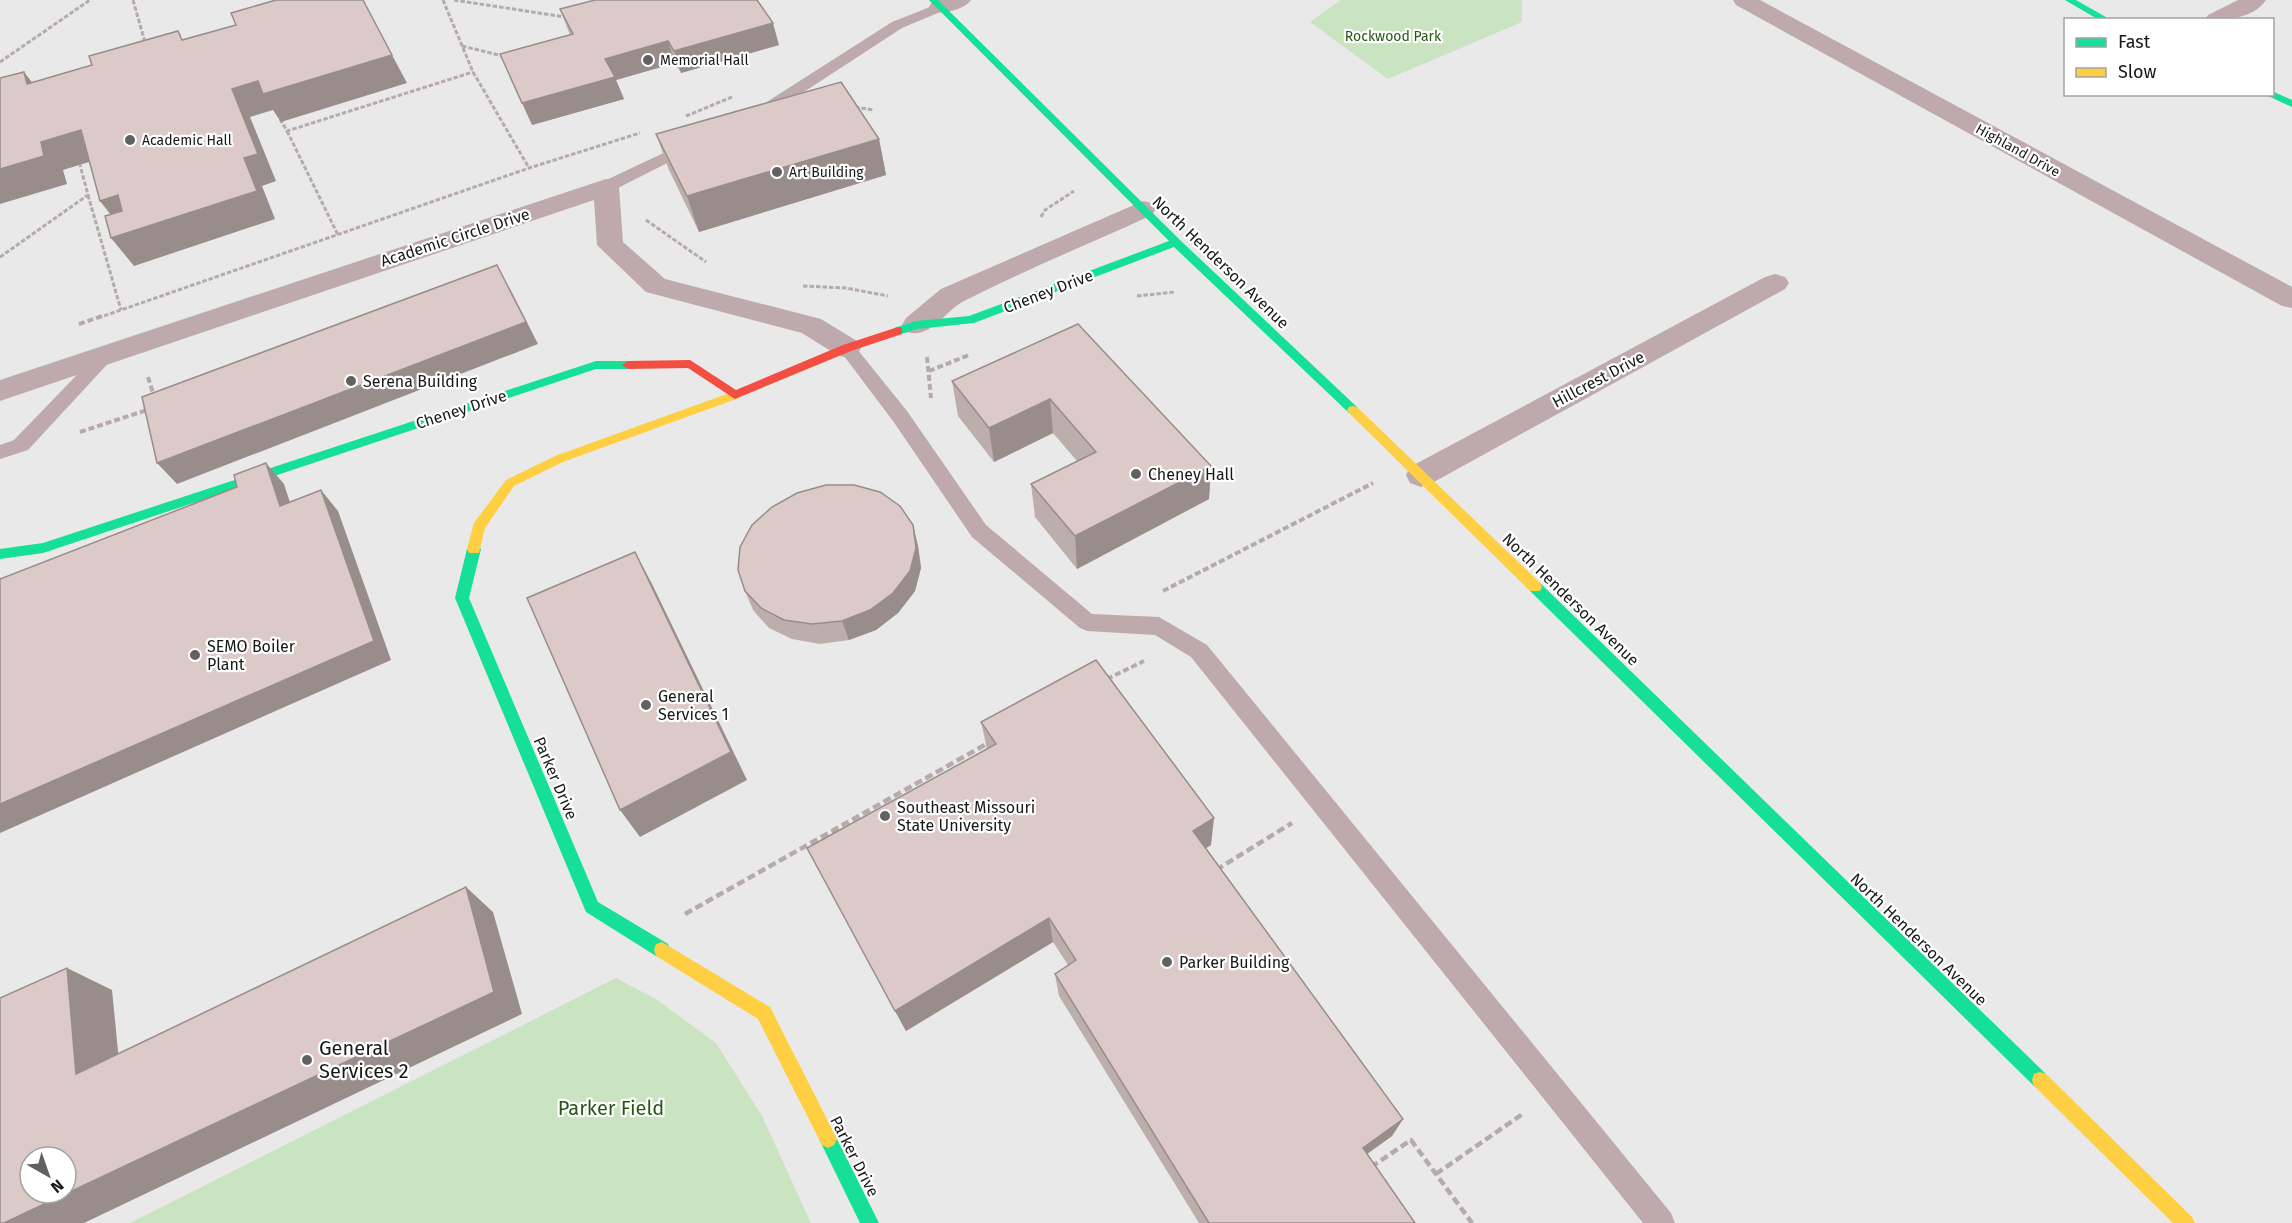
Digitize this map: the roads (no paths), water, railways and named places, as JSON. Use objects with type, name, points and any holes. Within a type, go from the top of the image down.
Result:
[{"type":"street","name":"Highland Drive","points":[[1744,0],[2292,299]]},
{"type":"street","points":[[2069,0],[2103,18]]},
{"type":"street","points":[[2220,18],[2255,0]]},
{"type":"street","name":"North Henderson Avenue","points":[[944,2],[1176,242],[1421,475],[2186,1223]]},
{"type":"street","points":[[2274,95],[2292,104]]},
{"type":"street","points":[[606,187],[610,245],[656,286],[811,326],[847,348]]},
{"type":"street","name":"Academic Circle Drive","points":[[0,391],[606,187]]},
{"type":"street","name":"Cheney Drive","points":[[914,326],[951,296],[1143,209]]},
{"type":"street","name":"Cheney Drive","points":[[0,554],[43,548],[596,365],[690,364],[735,394],[847,348],[914,326],[970,320],[1176,242]]},
{"type":"street","name":"Hillcrest Drive","points":[[1421,475],[1775,283]]},
{"type":"street","name":"Parker Drive","points":[[735,394],[559,459],[510,483],[480,527],[462,598],[592,907],[764,1013],[870,1223]]},
{"type":"lane","points":[[743,119],[785,98],[897,25],[944,2]]},
{"type":"lane","points":[[606,187],[701,140]]},
{"type":"lane","points":[[847,348],[900,416],[979,531],[1087,622],[1159,626],[1199,651],[1661,1223]]},
{"type":"lane","points":[[0,452],[21,445],[108,353]]},
{"type":"place","name":"Memorial Hall","points":[[648,60]]},
{"type":"place","name":"Academic Hall","points":[[130,140]]},
{"type":"place","name":"Art Building","points":[[777,172]]},
{"type":"place","name":"Serena Building","points":[[351,381]]},
{"type":"place","name":"Cheney Hall","points":[[1136,474]]},
{"type":"place","name":"SEMO Boiler Plant","points":[[195,655]]},
{"type":"place","name":"General Services 1","points":[[646,705]]},
{"type":"place","name":"Southeast Missouri State University","points":[[885,816]]},
{"type":"place","name":"Parker Building","points":[[1167,962]]},
{"type":"place","name":"General Services 2","points":[[307,1060]]},
{"type":"park label","name":"Rockwood Park","points":[[1393,36]]},
{"type":"park label","name":"Parker Field","points":[[611,1108]]}]
